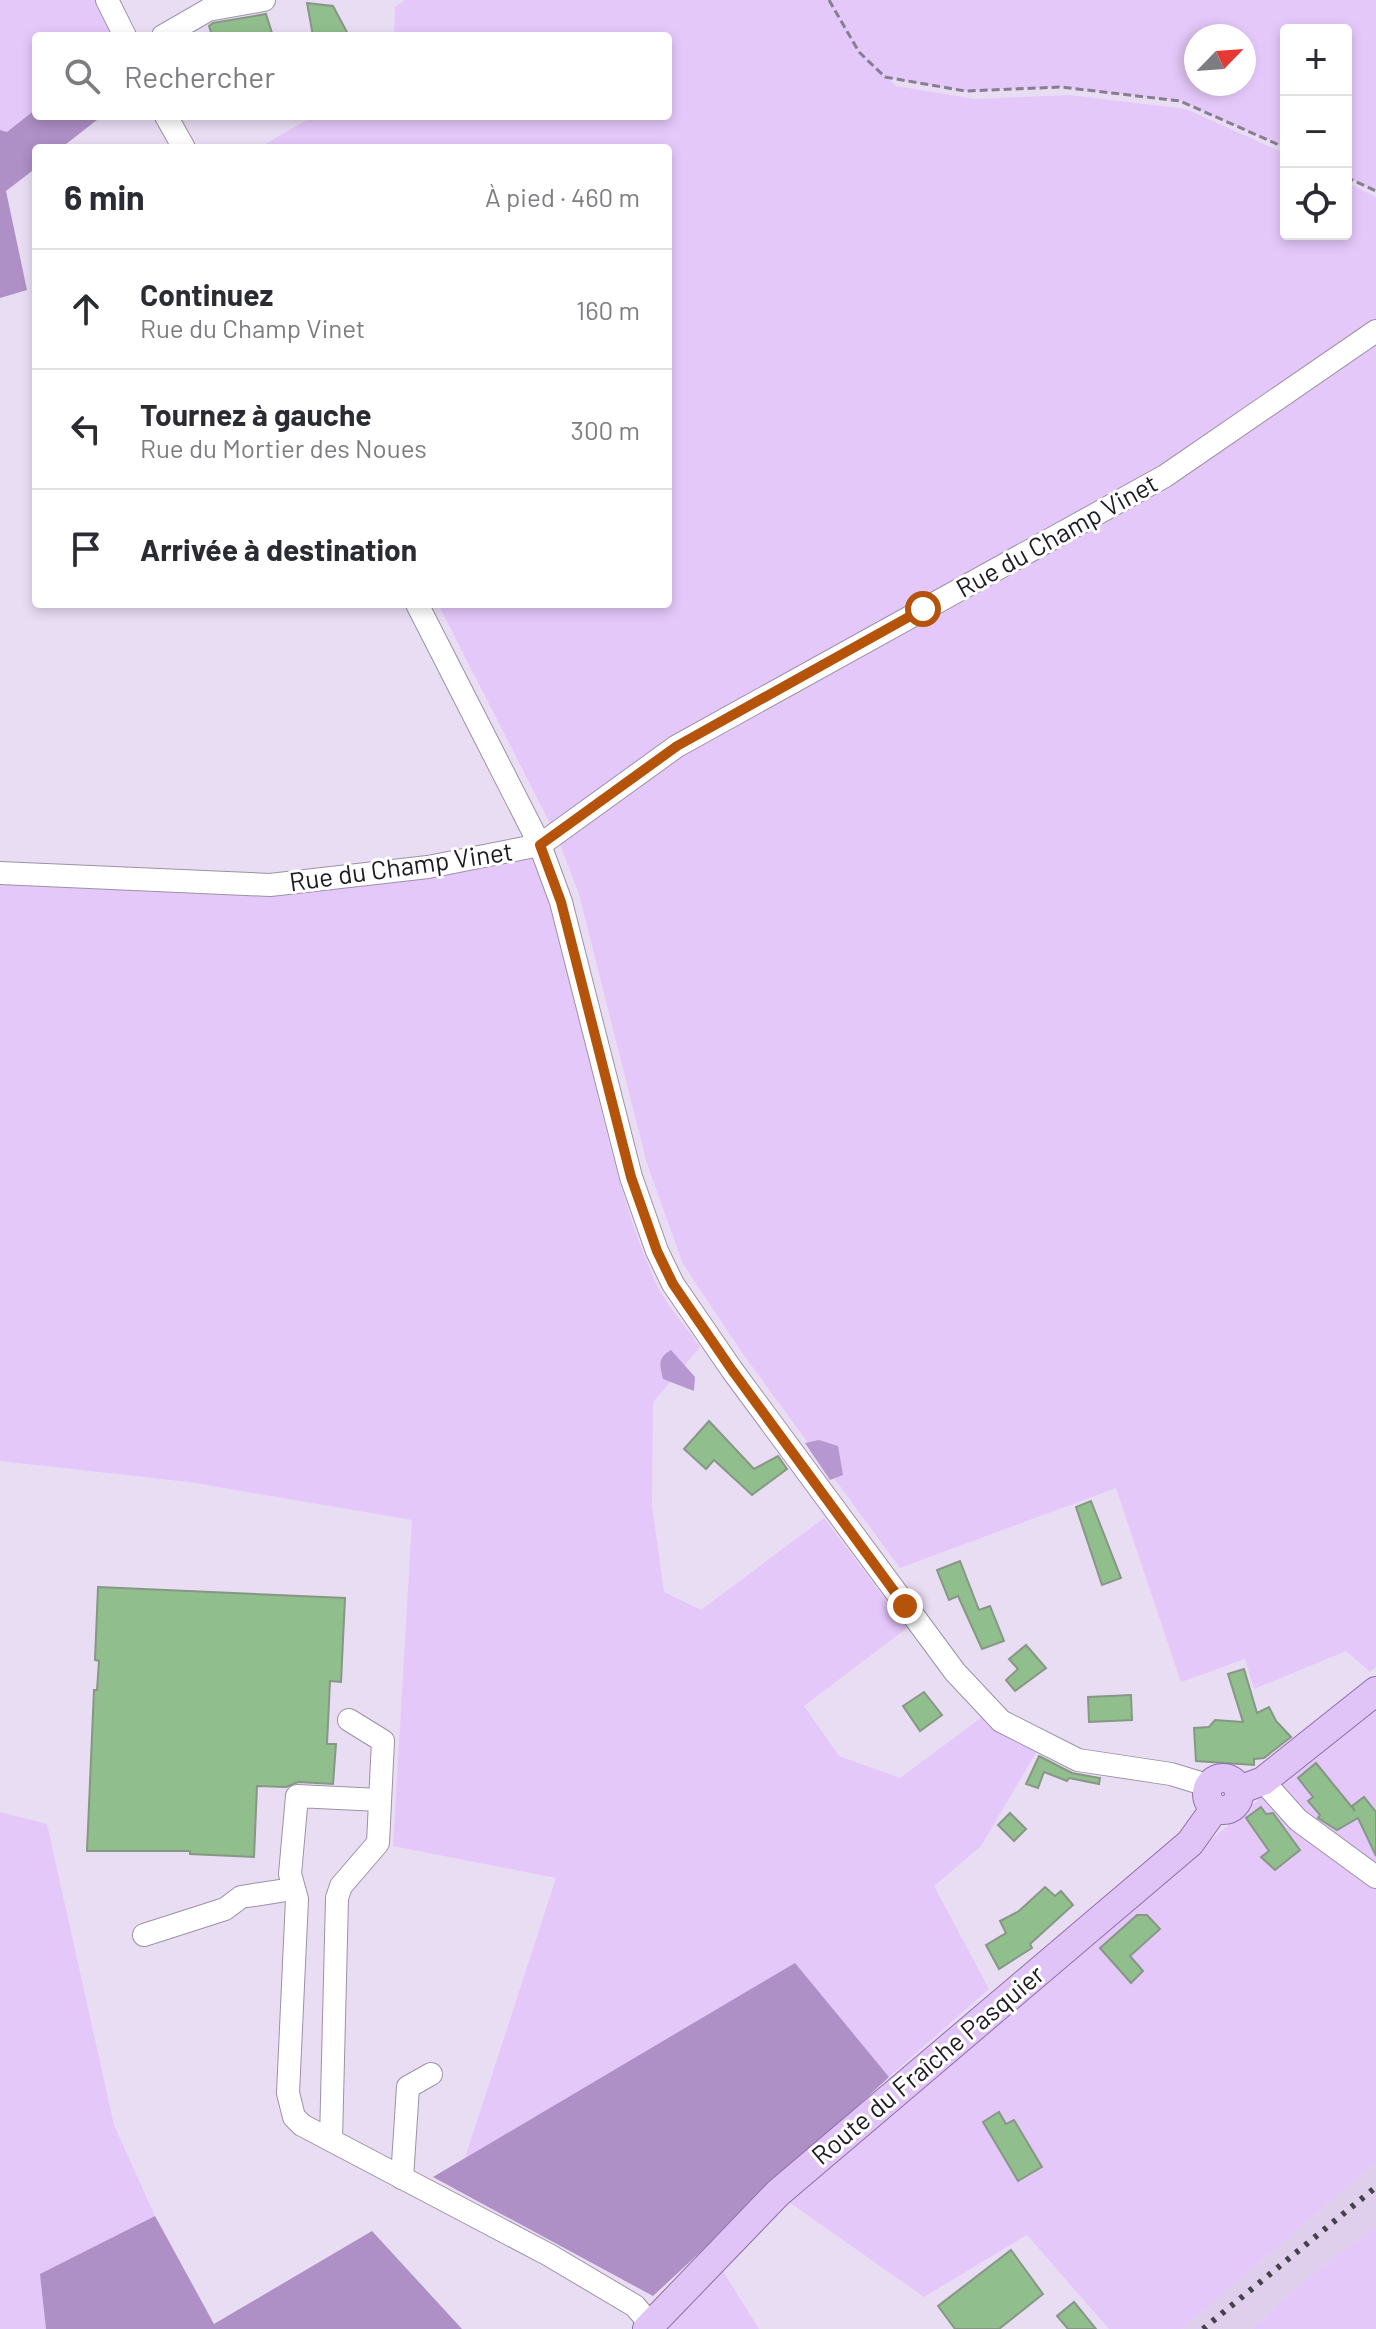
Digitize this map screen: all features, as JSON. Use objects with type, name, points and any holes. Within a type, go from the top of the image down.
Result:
[{"type":"main road","points":[[1251,1786],[1376,1691]]},
{"type":"main road","name":"Route du Fraîche Pasquier","points":[[649,2327],[778,2193],[1190,1843],[1212,1797],[1222,1810],[1236,1805],[1251,1786]]},
{"type":"street","points":[[107,0],[123,32]]},
{"type":"street","points":[[170,32],[208,10],[264,0]]},
{"type":"street","points":[[168,120],[182,144]]},
{"type":"street","name":"Rue du Champ Vinet","points":[[0,873],[270,885],[428,867],[540,845],[677,746],[1165,476],[1376,331]]},
{"type":"street","points":[[419,608],[540,845],[561,902],[631,1177],[657,1251],[673,1284],[732,1370],[955,1672],[1001,1721],[1037,1742],[1078,1760],[1171,1774],[1212,1797]]},
{"type":"street","points":[[331,2140],[337,1898],[341,1886],[378,1843],[383,1741],[349,1720]]},
{"type":"street","points":[[1251,1786],[1376,1877]]},
{"type":"street","points":[[380,1800],[297,1796],[290,1874],[297,1899],[289,2105],[302,2125],[561,2262],[635,2306],[649,2327]]},
{"type":"street","points":[[144,1935],[225,1909],[241,1897],[293,1889]]},
{"type":"street","points":[[402,2178],[408,2087],[431,2074]]},
{"type":"path","points":[[829,0],[859,52],[885,77],[965,91],[1061,87],[1180,101],[1280,145]]},
{"type":"path","points":[[1352,180],[1376,191]]},
{"type":"shaded area","points":[[0,0],[107,0],[123,32],[32,32],[32,112],[7,132],[0,130]]},
{"type":"shaded area","points":[[405,0],[1376,0],[1376,191],[1352,180],[1352,24],[1280,24],[1280,145],[1180,101],[1061,87],[965,91],[888,78],[896,86],[975,99],[1069,95],[1186,109],[1280,151],[1280,240],[1352,240],[1352,185],[1376,197],[1376,1667],[1370,1672],[1346,1651],[1254,1689],[1245,1659],[1181,1682],[1116,1488],[900,1568],[743,1354],[683,1264],[647,1164],[579,894],[558,839],[440,608],[672,608],[672,144],[266,144],[306,120],[672,120],[672,32],[394,32],[395,7]]},
{"type":"shaded area","points":[[32,112],[32,120],[97,120],[66,144],[32,144],[32,171],[6,191],[27,290],[0,298],[0,130],[7,132]]},
{"type":"shaded area","points":[[533,858],[567,963],[605,1124],[635,1230],[659,1290],[700,1347],[653,1402],[652,1505],[664,1592],[701,1610],[824,1518],[907,1628],[804,1706],[839,1756],[900,1778],[982,1717],[1037,1751],[981,1846],[934,1886],[989,1989],[889,2077],[795,1964],[465,2158],[556,1878],[393,1846],[412,1520],[189,1482],[0,1461],[0,873],[270,885]]},
{"type":"shaded area","points":[[671,1350],[695,1377],[694,1391],[663,1379],[661,1362]]},
{"type":"shaded area","points":[[819,1440],[838,1446],[843,1475],[830,1480],[805,1443]]},
{"type":"shaded area","points":[[1376,1700],[1376,2162],[1182,2329],[1109,2329],[1027,2235],[924,2297],[786,2200]]},
{"type":"shaded area","points":[[0,1812],[47,1824],[114,2125],[155,2216],[41,2274],[46,2329],[0,2329]]},
{"type":"shaded area","points":[[795,1963],[889,2077],[653,2296],[433,2177]]},
{"type":"shaded area","points":[[1376,2162],[1376,2227],[1308,2278],[1252,2329],[1182,2329]]},
{"type":"shaded area","points":[[155,2216],[214,2324],[372,2231],[462,2329],[46,2329],[40,2274]]},
{"type":"shaded area","points":[[1376,2227],[1376,2329],[1252,2329],[1308,2278]]},
{"type":"shaded area","points":[[721,2268],[759,2329],[663,2329]]},
{"type":"building","points":[[307,3],[333,6],[347,32],[312,32]]},
{"type":"building","points":[[266,14],[272,32],[211,32],[209,26]]},
{"type":"building","points":[[709,1421],[754,1469],[778,1456],[787,1469],[752,1495],[714,1460],[706,1469],[684,1449]]},
{"type":"building","points":[[1091,1501],[1121,1578],[1102,1585],[1076,1507]]},
{"type":"building","points":[[960,1561],[979,1610],[990,1606],[1004,1641],[982,1649],[958,1596],[949,1600],[937,1570]]},
{"type":"building","points":[[98,1587],[345,1598],[341,1682],[330,1681],[327,1744],[336,1744],[333,1784],[298,1782],[286,1787],[257,1786],[254,1857],[190,1854],[190,1851],[87,1851],[94,1690],[97,1690],[99,1661],[95,1660]]},
{"type":"building","points":[[1026,1645],[1046,1668],[1015,1691],[1006,1680],[1018,1669],[1009,1659]]},
{"type":"building","points":[[1244,1669],[1257,1713],[1269,1707],[1276,1721],[1291,1737],[1264,1758],[1254,1759],[1254,1765],[1196,1761],[1194,1728],[1209,1727],[1215,1720],[1243,1722],[1228,1674]]},
{"type":"building","points":[[924,1692],[942,1715],[920,1731],[903,1706]]},
{"type":"building","points":[[1131,1695],[1132,1720],[1089,1722],[1088,1697]]},
{"type":"building","points":[[1039,1756],[1072,1773],[1100,1778],[1099,1784],[1069,1778],[1067,1781],[1044,1772],[1038,1788],[1026,1784]]},
{"type":"building","points":[[1316,1763],[1355,1811],[1352,1806],[1364,1797],[1376,1812],[1376,1856],[1358,1818],[1337,1830],[1318,1818],[1320,1815],[1308,1801],[1313,1797],[1298,1778]]},
{"type":"building","points":[[1261,1807],[1266,1814],[1273,1813],[1300,1850],[1275,1870],[1261,1857],[1269,1851],[1246,1818]]},
{"type":"building","points":[[1010,1813],[1026,1829],[1014,1841],[998,1825]]},
{"type":"building","points":[[1045,1887],[1055,1896],[1061,1891],[1073,1905],[1030,1944],[1032,1948],[999,1969],[986,1945],[1006,1933],[1000,1921],[1019,1911]]},
{"type":"building","points":[[1137,1915],[1147,1915],[1160,1929],[1130,1956],[1143,1971],[1131,1983],[1100,1948]]},
{"type":"building","points":[[999,2112],[1006,2124],[1014,2120],[1042,2167],[1018,2181],[983,2122]]},
{"type":"building","points":[[1011,2250],[1043,2294],[999,2329],[955,2329],[938,2306]]},
{"type":"building","points":[[1074,2302],[1096,2329],[1068,2329],[1057,2316]]},
{"type":"railway","points":[[1203,2329],[1376,2187]]},
{"type":"route","points":[[905,1606],[732,1370],[673,1284],[657,1251],[631,1177],[561,902],[540,845],[677,746],[923,609]]}]
